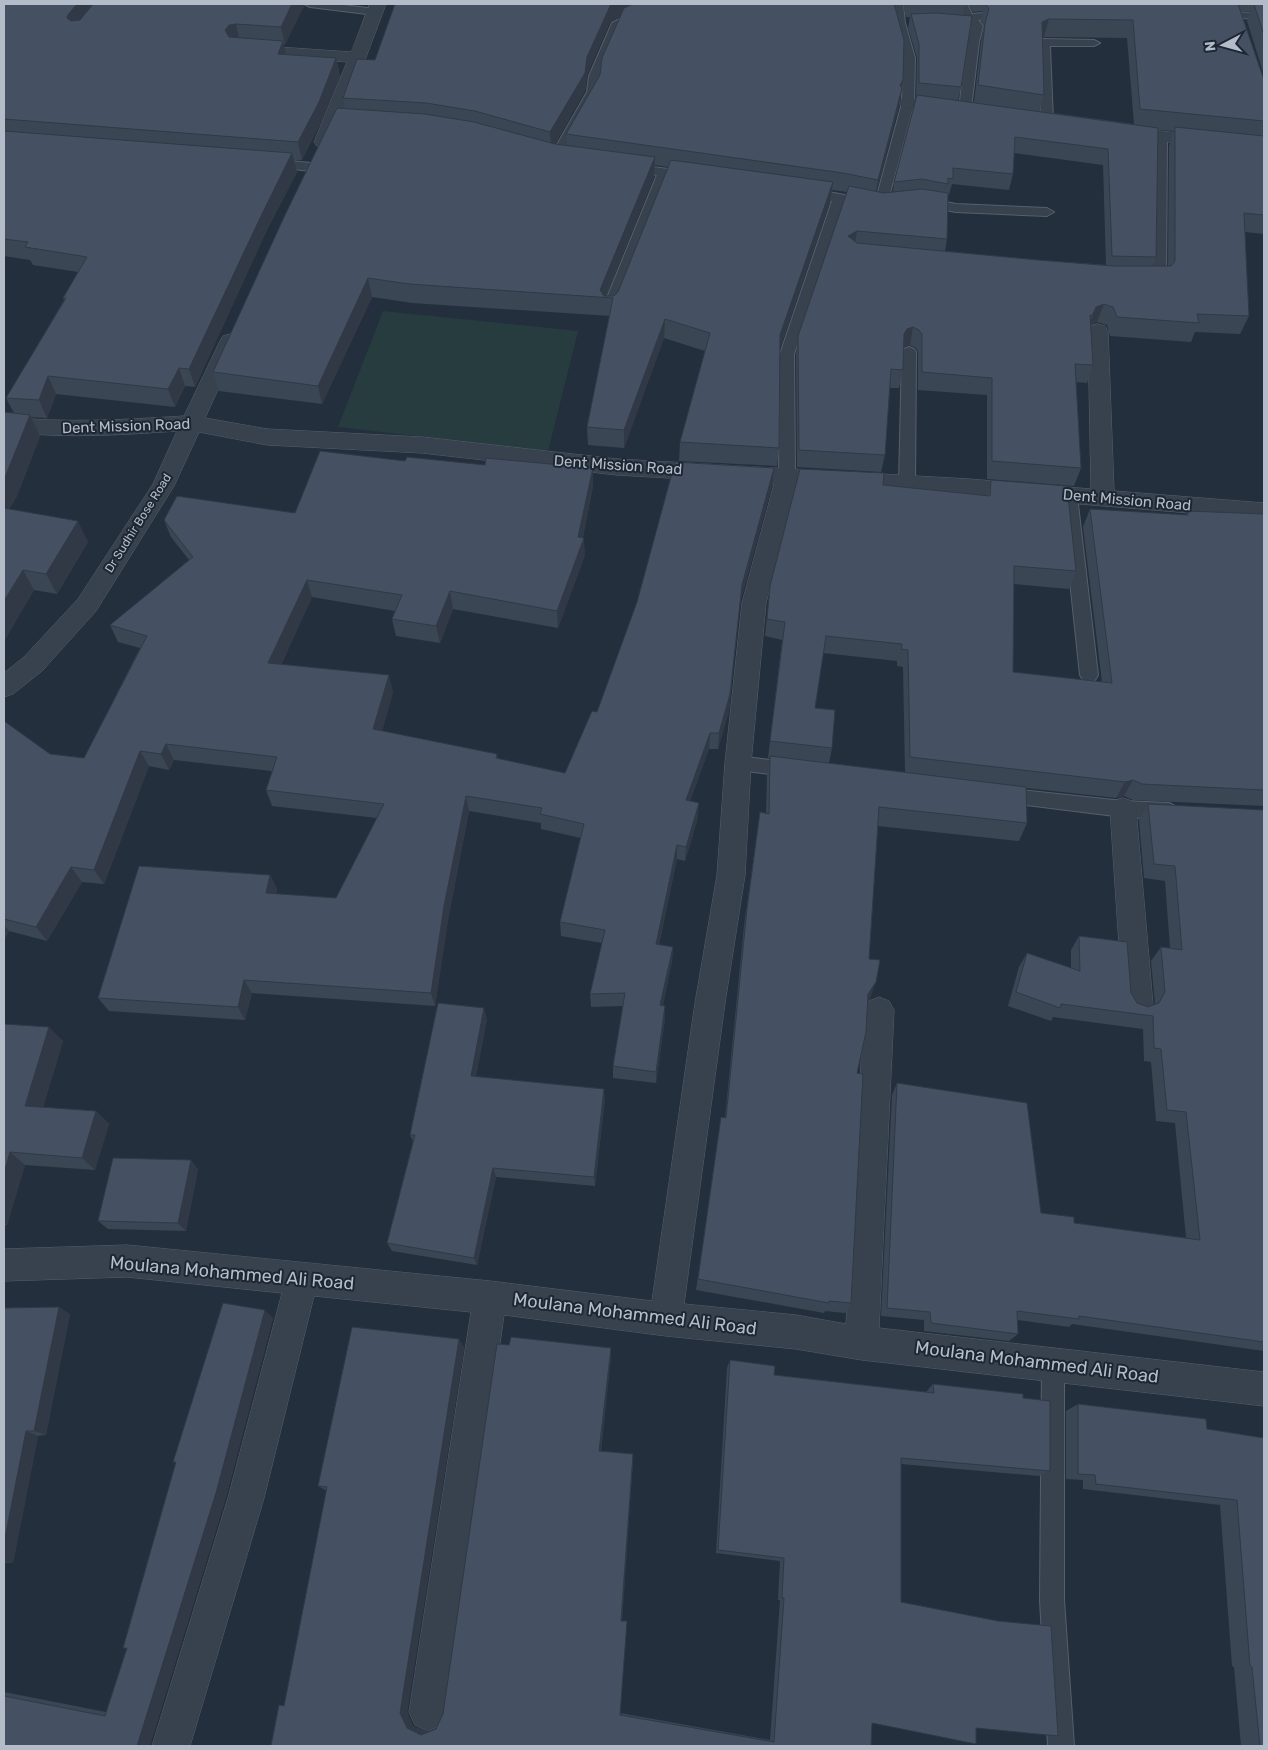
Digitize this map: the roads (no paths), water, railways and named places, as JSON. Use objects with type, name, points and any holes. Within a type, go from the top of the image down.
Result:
[{"type":"street","points":[[306,176],[338,122],[356,58],[377,8]]},
{"type":"street","points":[[240,50],[356,58]]},
{"type":"street","points":[[908,103],[984,112]]},
{"type":"street","points":[[1029,119],[1066,124]]},
{"type":"street","points":[[1104,130],[1161,138],[1264,148]]},
{"type":"street","name":"Dr Sudhir Bose Road","points":[[4,687],[33,664],[86,605],[163,486],[238,323]]},
{"type":"street","points":[[1098,331],[1103,498]]},
{"type":"street","name":"Dent Mission Road","points":[[4,424],[37,428],[94,429],[193,423],[267,437],[422,444],[617,467],[907,484],[1264,512]]},
{"type":"street","points":[[666,1319],[710,1003],[731,875],[738,764],[754,603],[787,476]]},
{"type":"street","points":[[1123,809],[1138,1005]]},
{"type":"street","points":[[862,1343],[879,1010]]},
{"type":"street","name":"Moulana Mohammed Ali Road","points":[[4,1265],[127,1261],[302,1277],[796,1332],[862,1343],[1264,1389]]},
{"type":"street","points":[[172,1746],[246,1498],[302,1277]]},
{"type":"street","points":[[428,1712],[490,1297]]},
{"type":"lane","points":[[310,4],[377,8]]},
{"type":"lane","points":[[556,157],[593,92],[595,76],[618,23],[636,15],[638,4]]},
{"type":"lane","points":[[791,190],[885,205],[908,103],[909,58],[903,23],[897,4]]},
{"type":"lane","points":[[962,4],[973,42],[965,109]]},
{"type":"lane","points":[[968,23],[1015,13]]},
{"type":"lane","points":[[1209,15],[1238,20],[1264,16]]},
{"type":"lane","points":[[1047,122],[1044,42],[1094,43]]},
{"type":"lane","points":[[1131,278],[1158,278],[1161,138]]},
{"type":"lane","points":[[254,162],[306,176]]},
{"type":"lane","points":[[615,166],[703,178]]},
{"type":"lane","points":[[609,310],[664,173]]},
{"type":"lane","points":[[787,476],[787,354],[840,197]]},
{"type":"lane","points":[[910,202],[919,201],[956,208],[1047,212]]},
{"type":"lane","points":[[907,484],[909,352]]},
{"type":"lane","points":[[1069,496],[1089,675]]},
{"type":"lane","points":[[738,764],[807,772]]},
{"type":"lane","points":[[985,792],[1123,809],[1188,812]]},
{"type":"lane","points":[[1053,1364],[1052,1600],[1061,1746]]}]
